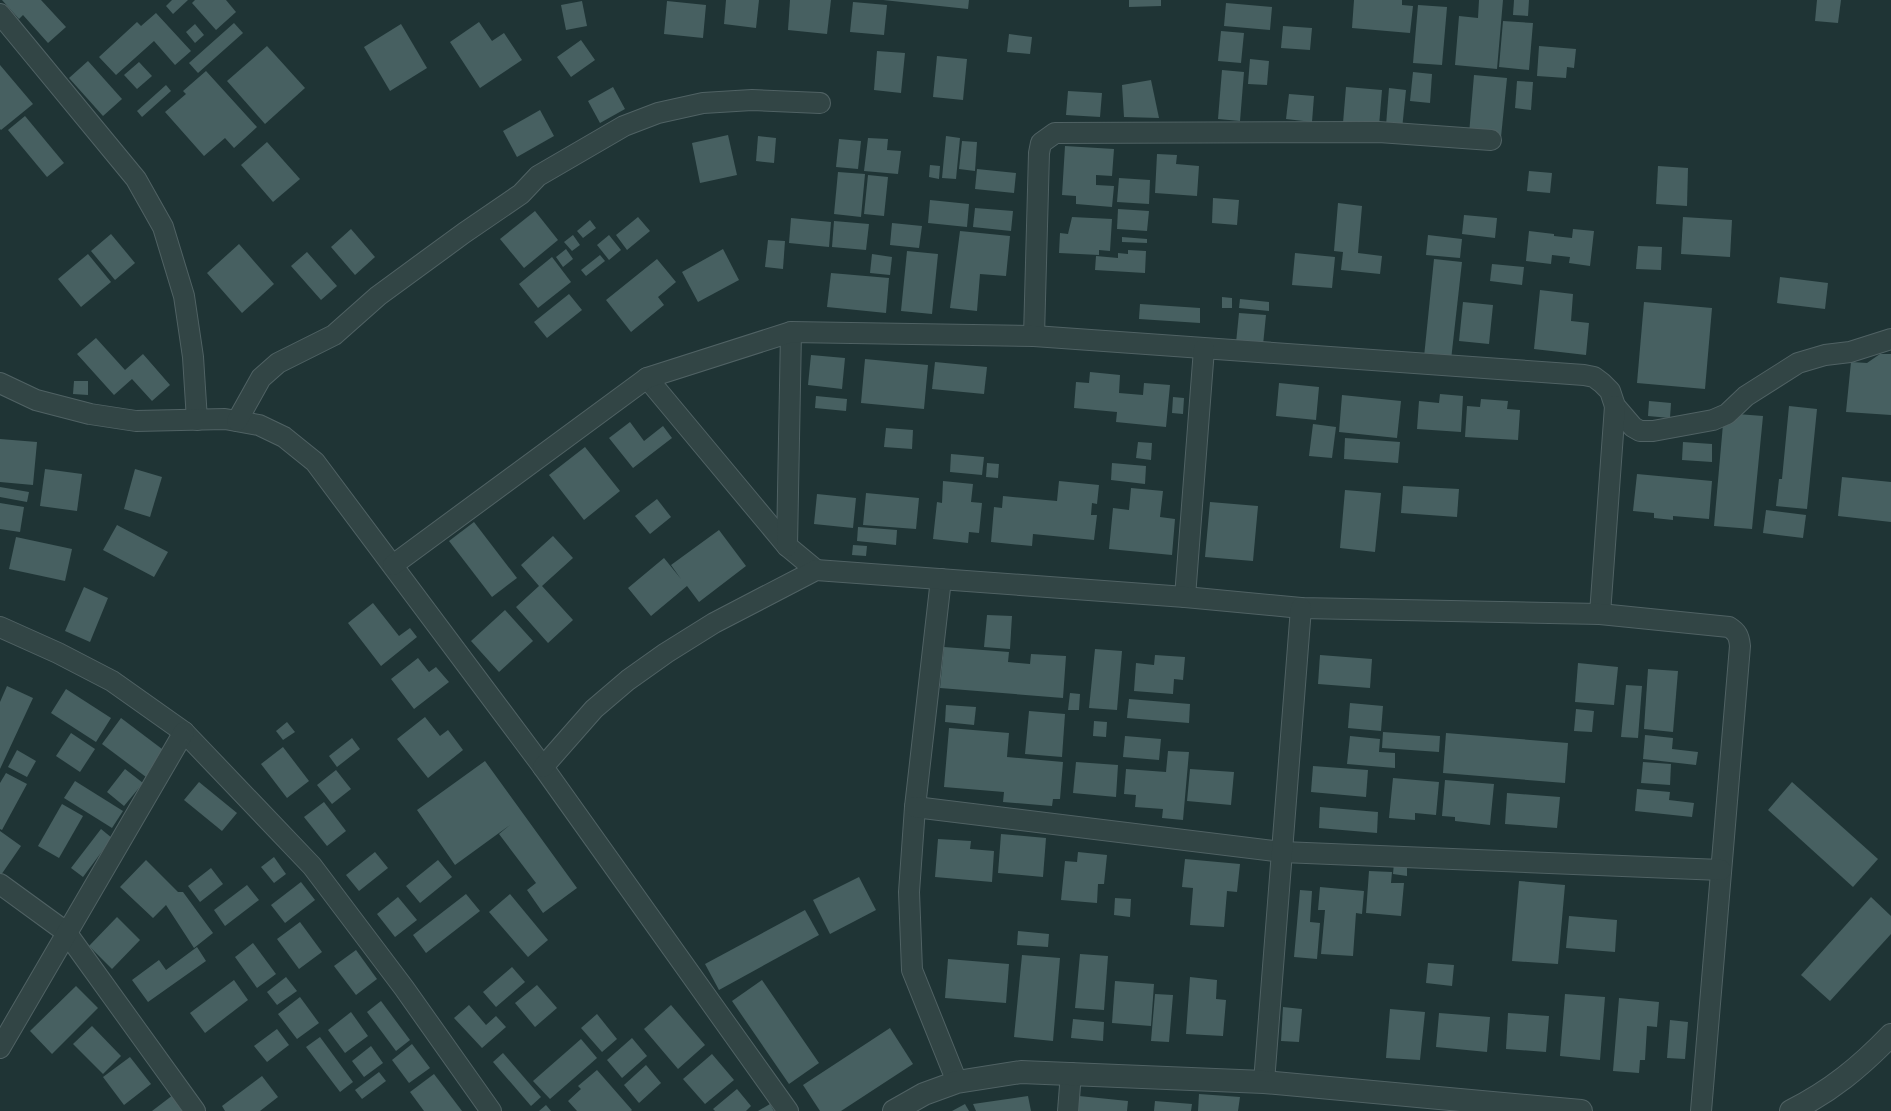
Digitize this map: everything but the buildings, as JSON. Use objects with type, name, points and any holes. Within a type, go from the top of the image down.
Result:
[{"type":"street","points":[[0,14],[136,179],[163,227],[184,296],[194,357],[197,420]]},
{"type":"street","points":[[237,421],[261,378],[278,363],[334,335],[378,296],[464,232],[521,194],[538,176],[624,126],[658,113],[703,102],[752,100],[820,103]]},
{"type":"street","points":[[1034,336],[1039,153],[1041,143],[1047,136],[1055,133],[1379,132],[1491,140]]},
{"type":"street","points":[[393,565],[647,378],[791,332],[1034,336],[1584,375],[1594,378],[1602,383],[1610,392],[1615,406],[1633,427],[1640,431],[1653,431],[1713,420],[1727,414],[1746,396],[1798,363],[1825,355],[1850,352],[1891,338]]},
{"type":"street","points":[[787,546],[791,332]]},
{"type":"street","points":[[1185,597],[1204,349]]},
{"type":"street","points":[[647,378],[787,546],[816,570]]},
{"type":"street","points":[[0,383],[36,400],[90,414],[136,421],[225,419],[259,425],[284,437],[315,462],[543,767],[788,1111]]},
{"type":"street","points":[[1600,614],[1615,406]]},
{"type":"street","points":[[543,767],[594,709],[628,680],[666,653],[714,623],[816,570],[1185,597],[1301,608],[1600,614],[1729,627],[1736,631],[1740,637],[1740,646],[1701,1111]]},
{"type":"street","points":[[940,579],[915,807],[909,892],[912,970],[957,1082]]},
{"type":"street","points":[[1264,1082],[1301,608]]},
{"type":"street","points":[[0,627],[58,653],[112,682],[184,732],[312,866],[404,988],[491,1111]]},
{"type":"street","points":[[0,1048],[66,932],[184,732]]},
{"type":"street","points":[[915,807],[1282,852],[1721,870]]},
{"type":"street","points":[[0,884],[66,932],[195,1111]]},
{"type":"street","points":[[1791,1111],[1820,1096],[1849,1075],[1891,1035]]},
{"type":"street","points":[[894,1111],[924,1094],[957,1082],[1021,1072],[1264,1082],[1581,1111]]},
{"type":"street","points":[[1068,1111],[1071,1073]]}]
